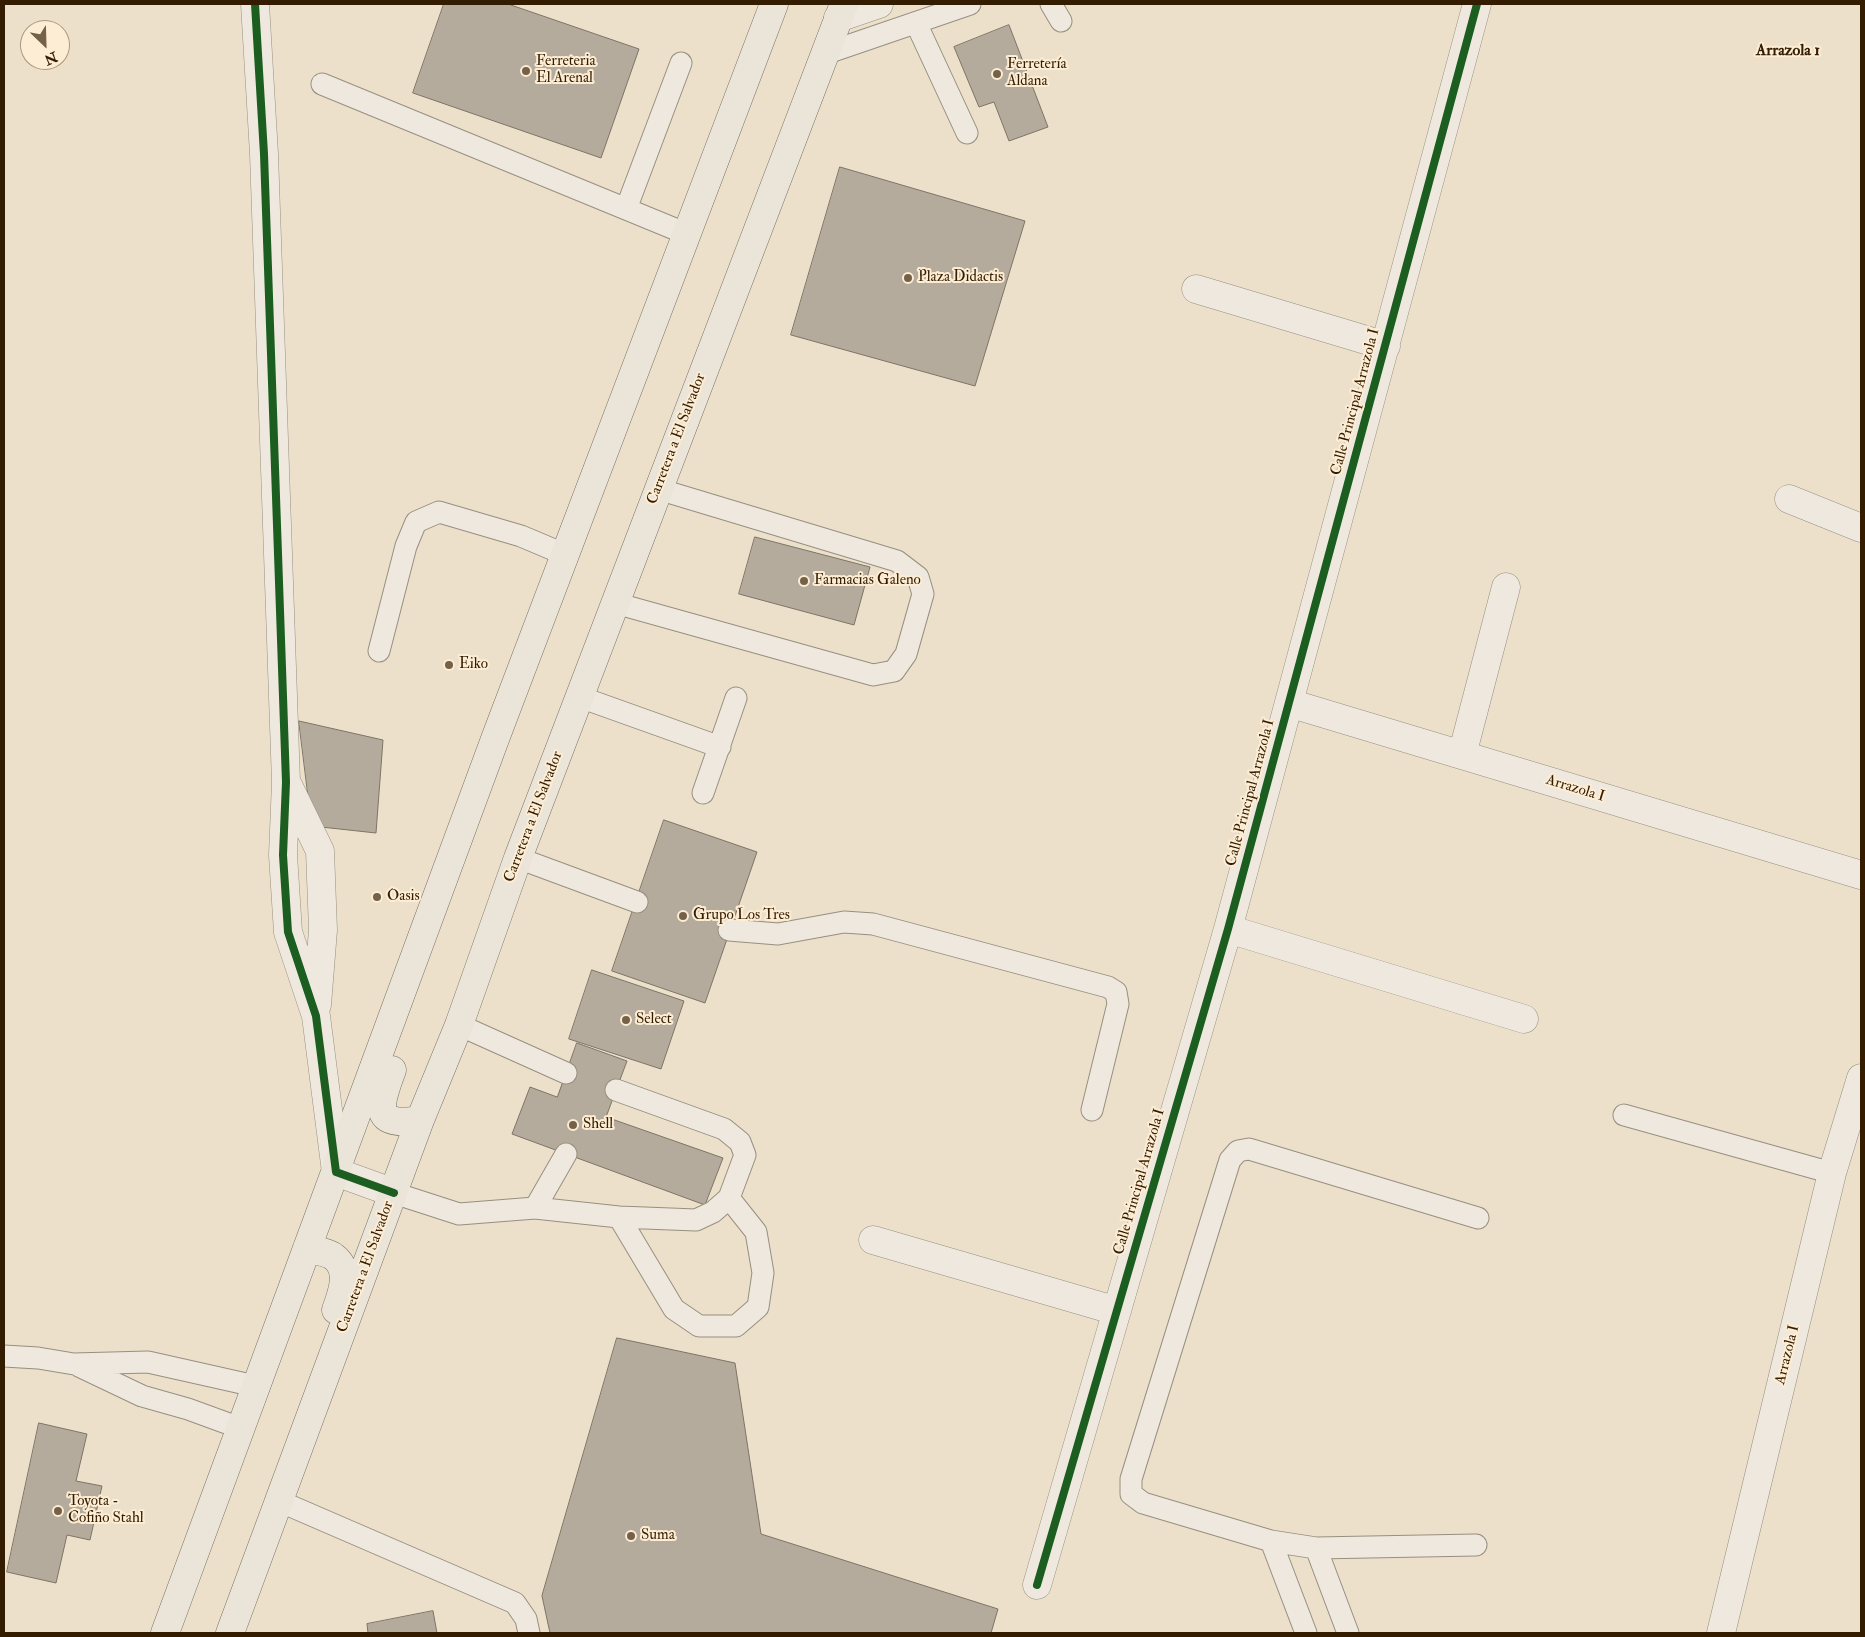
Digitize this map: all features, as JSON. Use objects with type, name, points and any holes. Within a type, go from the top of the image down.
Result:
[{"type":"highway","points":[[165,1633],[495,739],[774,4]]},
{"type":"highway","name":"Carretera a El Salvador","points":[[230,1633],[420,1120],[459,1025],[518,858],[841,11]]},
{"type":"highway","points":[[420,1120],[404,1123],[389,1121],[381,1110],[381,1098],[500,781],[503,758],[495,739]]},
{"type":"highway","points":[[212,1633],[344,1290],[342,1269],[334,1257],[307,1248]]},
{"type":"street","points":[[255,4],[264,154],[286,782],[282,855],[288,932],[316,1016],[336,1172],[394,1193]]},
{"type":"street","points":[[841,11],[879,4]]},
{"type":"street","name":"Calle Principal Arrazola I","points":[[1037,1585],[1228,930],[1478,4]]},
{"type":"street","points":[[1196,290],[1386,346]]},
{"type":"street","points":[[1789,499],[1861,528]]},
{"type":"street","points":[[1462,755],[1506,587]]},
{"type":"street","name":"Arrazola I","points":[[1289,704],[1861,874]]},
{"type":"street","points":[[286,782],[320,851],[323,930],[316,1016]]},
{"type":"street","points":[[1228,930],[1524,1019]]},
{"type":"street","name":"Arrazola I","points":[[1721,1633],[1832,1173],[1861,1078]]},
{"type":"street","points":[[873,1240],[1117,1311]]},
{"type":"lane","points":[[824,54],[970,4]]},
{"type":"lane","points":[[916,23],[967,134]]},
{"type":"lane","points":[[626,209],[680,63]]},
{"type":"lane","points":[[322,84],[687,234]]},
{"type":"lane","points":[[615,603],[873,675],[894,671],[906,654],[923,594],[918,576],[897,561],[658,489]]},
{"type":"lane","points":[[379,651],[406,546],[416,522],[439,512],[521,536],[566,555]]},
{"type":"lane","points":[[580,696],[720,747]]},
{"type":"lane","points":[[704,793],[736,698]]},
{"type":"lane","points":[[518,858],[637,902]]},
{"type":"lane","points":[[729,930],[778,934],[844,922],[872,924],[1108,987],[1116,992],[1118,1004],[1092,1110]]},
{"type":"lane","points":[[459,1025],[566,1073]]},
{"type":"lane","points":[[394,1193],[459,1214],[535,1208],[619,1217],[696,1220],[714,1212],[729,1198],[745,1154],[740,1142],[724,1129],[616,1090]]},
{"type":"lane","points":[[1624,1115],[1832,1173]]},
{"type":"lane","points":[[1476,1545],[1316,1548],[1271,1541],[1143,1503],[1130,1494],[1131,1479],[1230,1160],[1238,1151],[1249,1149],[1478,1218]]},
{"type":"lane","points":[[535,1208],[566,1154]]},
{"type":"lane","points":[[619,1217],[674,1309],[699,1326],[736,1326],[758,1307],[763,1273],[756,1232],[729,1198]]},
{"type":"lane","points":[[4,1356],[38,1358],[74,1364],[148,1362],[255,1386]]},
{"type":"lane","points":[[74,1364],[142,1396],[188,1409],[240,1428]]},
{"type":"lane","points":[[279,1501],[515,1603],[526,1619],[529,1633]]},
{"type":"lane","points":[[1271,1541],[1306,1633]]},
{"type":"lane","points":[[1316,1548],[1348,1633]]},
{"type":"building","name":"Ferreteria El Arenal","points":[[444,4],[508,4],[639,49],[601,158],[413,93]]},
{"type":"building","name":"Ferretería Aldana","points":[[1009,25],[1048,127],[1009,141],[994,102],[979,107],[954,47]]},
{"type":"building","name":"Plaza Didactis","points":[[840,167],[1025,221],[975,386],[791,335]]},
{"type":"building","name":"Farmacias Galeno","points":[[755,537],[870,567],[854,625],[739,594]]},
{"type":"building","points":[[299,721],[383,740],[376,833],[312,826]]},
{"type":"building","name":"Grupo Los Tres","points":[[664,820],[757,852],[705,1003],[612,971]]},
{"type":"building","name":"Select","points":[[592,970],[684,1001],[661,1069],[569,1039]]},
{"type":"building","name":"Shell","points":[[577,1043],[627,1061],[606,1117],[723,1158],[705,1205],[512,1134],[530,1087],[557,1097]]},
{"type":"building","points":[[617,1338],[735,1363],[761,1534],[998,1609],[991,1633],[550,1633],[542,1596]]},
{"type":"building","name":"Toyota - Cofiño Stahl","points":[[39,1423],[87,1434],[76,1481],[102,1486],[90,1540],[67,1535],[56,1583],[7,1572]]},
{"type":"building","points":[[433,1611],[437,1633],[368,1633],[367,1624]]},
{"type":"cycle path","points":[[255,4],[264,154],[286,782],[283,855],[288,932],[316,1016],[336,1172],[394,1193]]},
{"type":"cycle path","points":[[1037,1585],[1228,929],[1477,4]]},
{"type":"place","name":"Ferreteria El Arenal","points":[[526,71]]},
{"type":"place","name":"Ferretería Aldana","points":[[997,74]]},
{"type":"place","name":"Plaza Didactis","points":[[908,278]]},
{"type":"place","name":"Farmacias Galeno","points":[[804,581]]},
{"type":"place","name":"Eiko","points":[[449,665]]},
{"type":"place","name":"Oasis","points":[[377,897]]},
{"type":"place","name":"Grupo Los Tres","points":[[683,916]]},
{"type":"place","name":"Select","points":[[626,1020]]},
{"type":"place","name":"Shell","points":[[573,1125]]},
{"type":"place","name":"Toyota - Cofiño Stahl","points":[[58,1511]]},
{"type":"place","name":"Suma","points":[[631,1536]]},
{"type":"district","name":"Arrazola 1","points":[[1788,52]]}]
